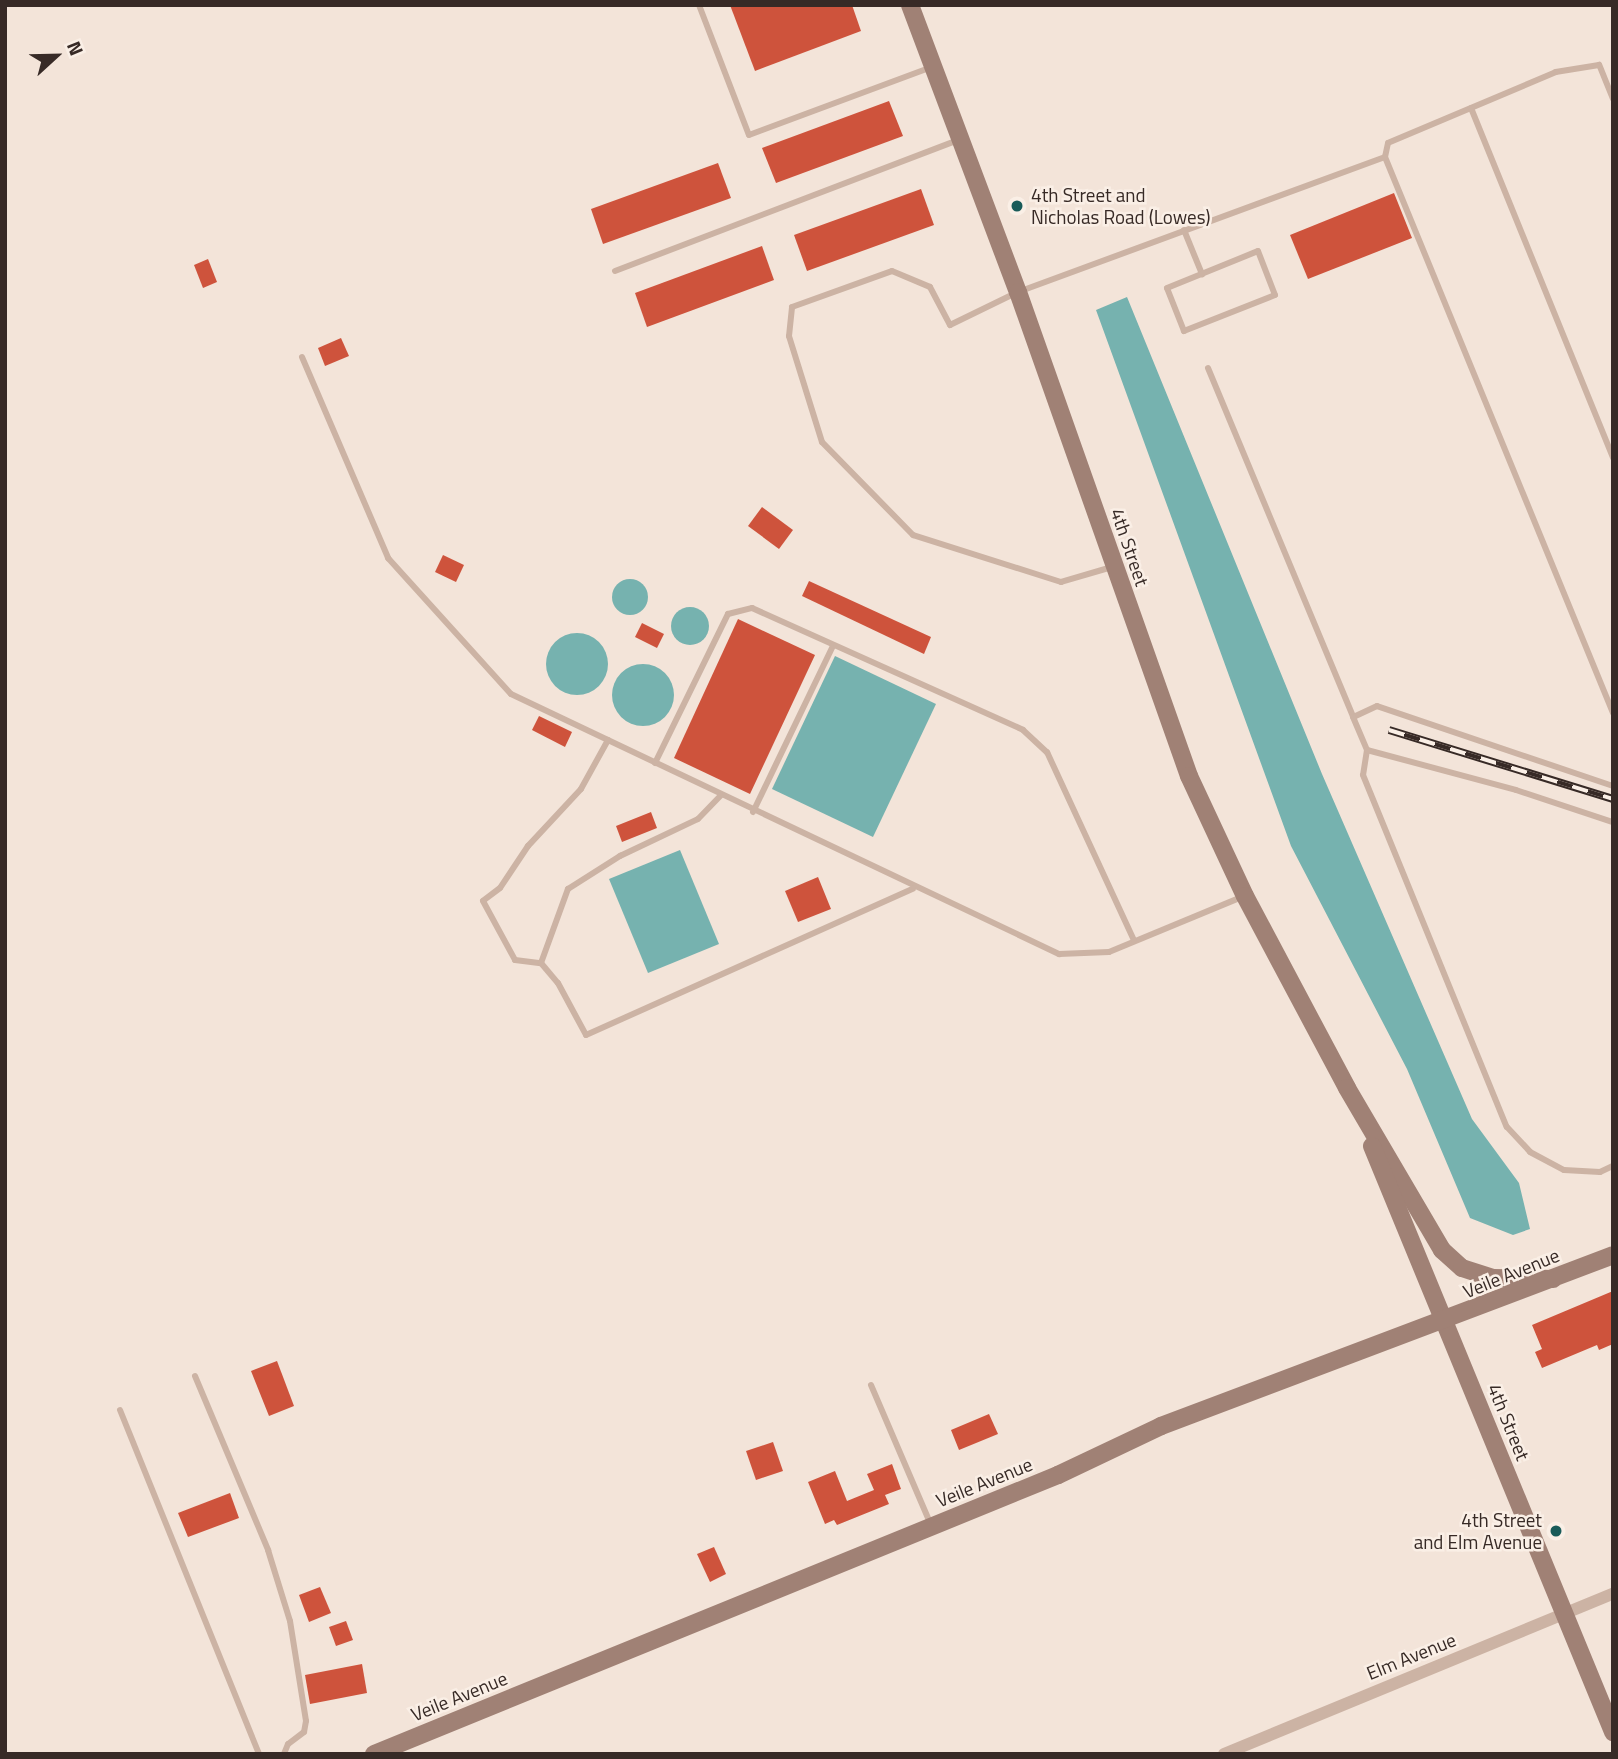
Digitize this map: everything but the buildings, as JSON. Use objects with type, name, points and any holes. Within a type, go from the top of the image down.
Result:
[{"type":"street","name":"4th Street","points":[[910,5],[1018,292],[1189,776],[1245,896],[1347,1088],[1446,1321],[1613,1732]]},
{"type":"street","points":[[1347,1088],[1453,1261],[1492,1278],[1553,1279]]},
{"type":"street","name":"Veile Avenue","points":[[374,1754],[1058,1475],[1161,1426],[1446,1321],[1613,1255]]},
{"type":"street","name":"Elm Avenue","points":[[1224,1754],[1613,1594]]},
{"type":"lane","points":[[699,5],[749,135],[934,66]]},
{"type":"lane","points":[[1613,99],[1599,65],[1556,72],[1388,143],[1385,158],[1613,713]]},
{"type":"lane","points":[[1471,108],[1613,458]]},
{"type":"lane","points":[[615,271],[960,139]]},
{"type":"lane","points":[[1115,566],[1061,582],[913,536],[822,442],[789,336],[792,307],[892,271],[930,287],[950,325],[1018,292],[1385,158]]},
{"type":"lane","points":[[1184,230],[1202,274]]},
{"type":"lane","points":[[1258,251],[1275,295],[1184,331],[1167,288],[1202,274],[1258,251]]},
{"type":"lane","points":[[302,357],[388,558],[511,694],[914,889],[1059,954],[1109,953],[1134,940],[1245,896]]},
{"type":"lane","points":[[1208,368],[1367,750],[1363,775],[1507,1127],[1530,1152],[1564,1170],[1600,1171],[1613,1166]]},
{"type":"lane","points":[[655,764],[728,614],[752,608],[1023,730],[1039,745],[1066,791],[1134,940]]},
{"type":"lane","points":[[752,812],[832,646]]},
{"type":"lane","points":[[1353,717],[1377,706],[1613,786]]},
{"type":"lane","points":[[608,740],[581,789],[528,846],[500,888],[483,901],[515,960],[541,963],[558,983],[586,1035],[914,889]]},
{"type":"lane","points":[[1367,750],[1516,790],[1613,822]]},
{"type":"lane","points":[[541,963],[568,889],[620,856],[698,819],[720,796]]},
{"type":"lane","points":[[195,1376],[268,1550],[290,1621],[306,1721],[304,1732],[288,1744],[284,1754]]},
{"type":"lane","points":[[872,1385],[932,1526]]},
{"type":"lane","points":[[120,1410],[260,1754]]},
{"type":"water","points":[[1127,297],[1322,774],[1472,1119],[1519,1183],[1530,1229],[1513,1235],[1470,1218],[1407,1069],[1291,846],[1096,310]]},
{"type":"water","points":[[630,579],[643,584],[648,597],[643,610],[630,615],[617,610],[612,597],[617,584]]},
{"type":"water","points":[[690,607],[703,613],[709,626],[703,639],[690,645],[677,639],[671,626],[677,613]]},
{"type":"water","points":[[577,633],[599,642],[608,664],[599,686],[577,695],[555,686],[546,664],[555,642]]},
{"type":"water","points":[[835,656],[936,704],[873,837],[772,789]]},
{"type":"water","points":[[643,664],[655,666],[665,673],[672,683],[672,707],[665,717],[655,724],[643,726],[631,724],[621,717],[614,707],[612,695],[614,683],[621,673],[631,666]]},
{"type":"water","points":[[680,850],[719,944],[648,973],[609,879]]},
{"type":"railway","points":[[1389,730],[1613,799]]},
{"type":"place","name":"4th Street and Nicholas Road (Lowes)","points":[[1017,206]]},
{"type":"place","name":"4th Street and Elm Avenue","points":[[1556,1531]]}]
